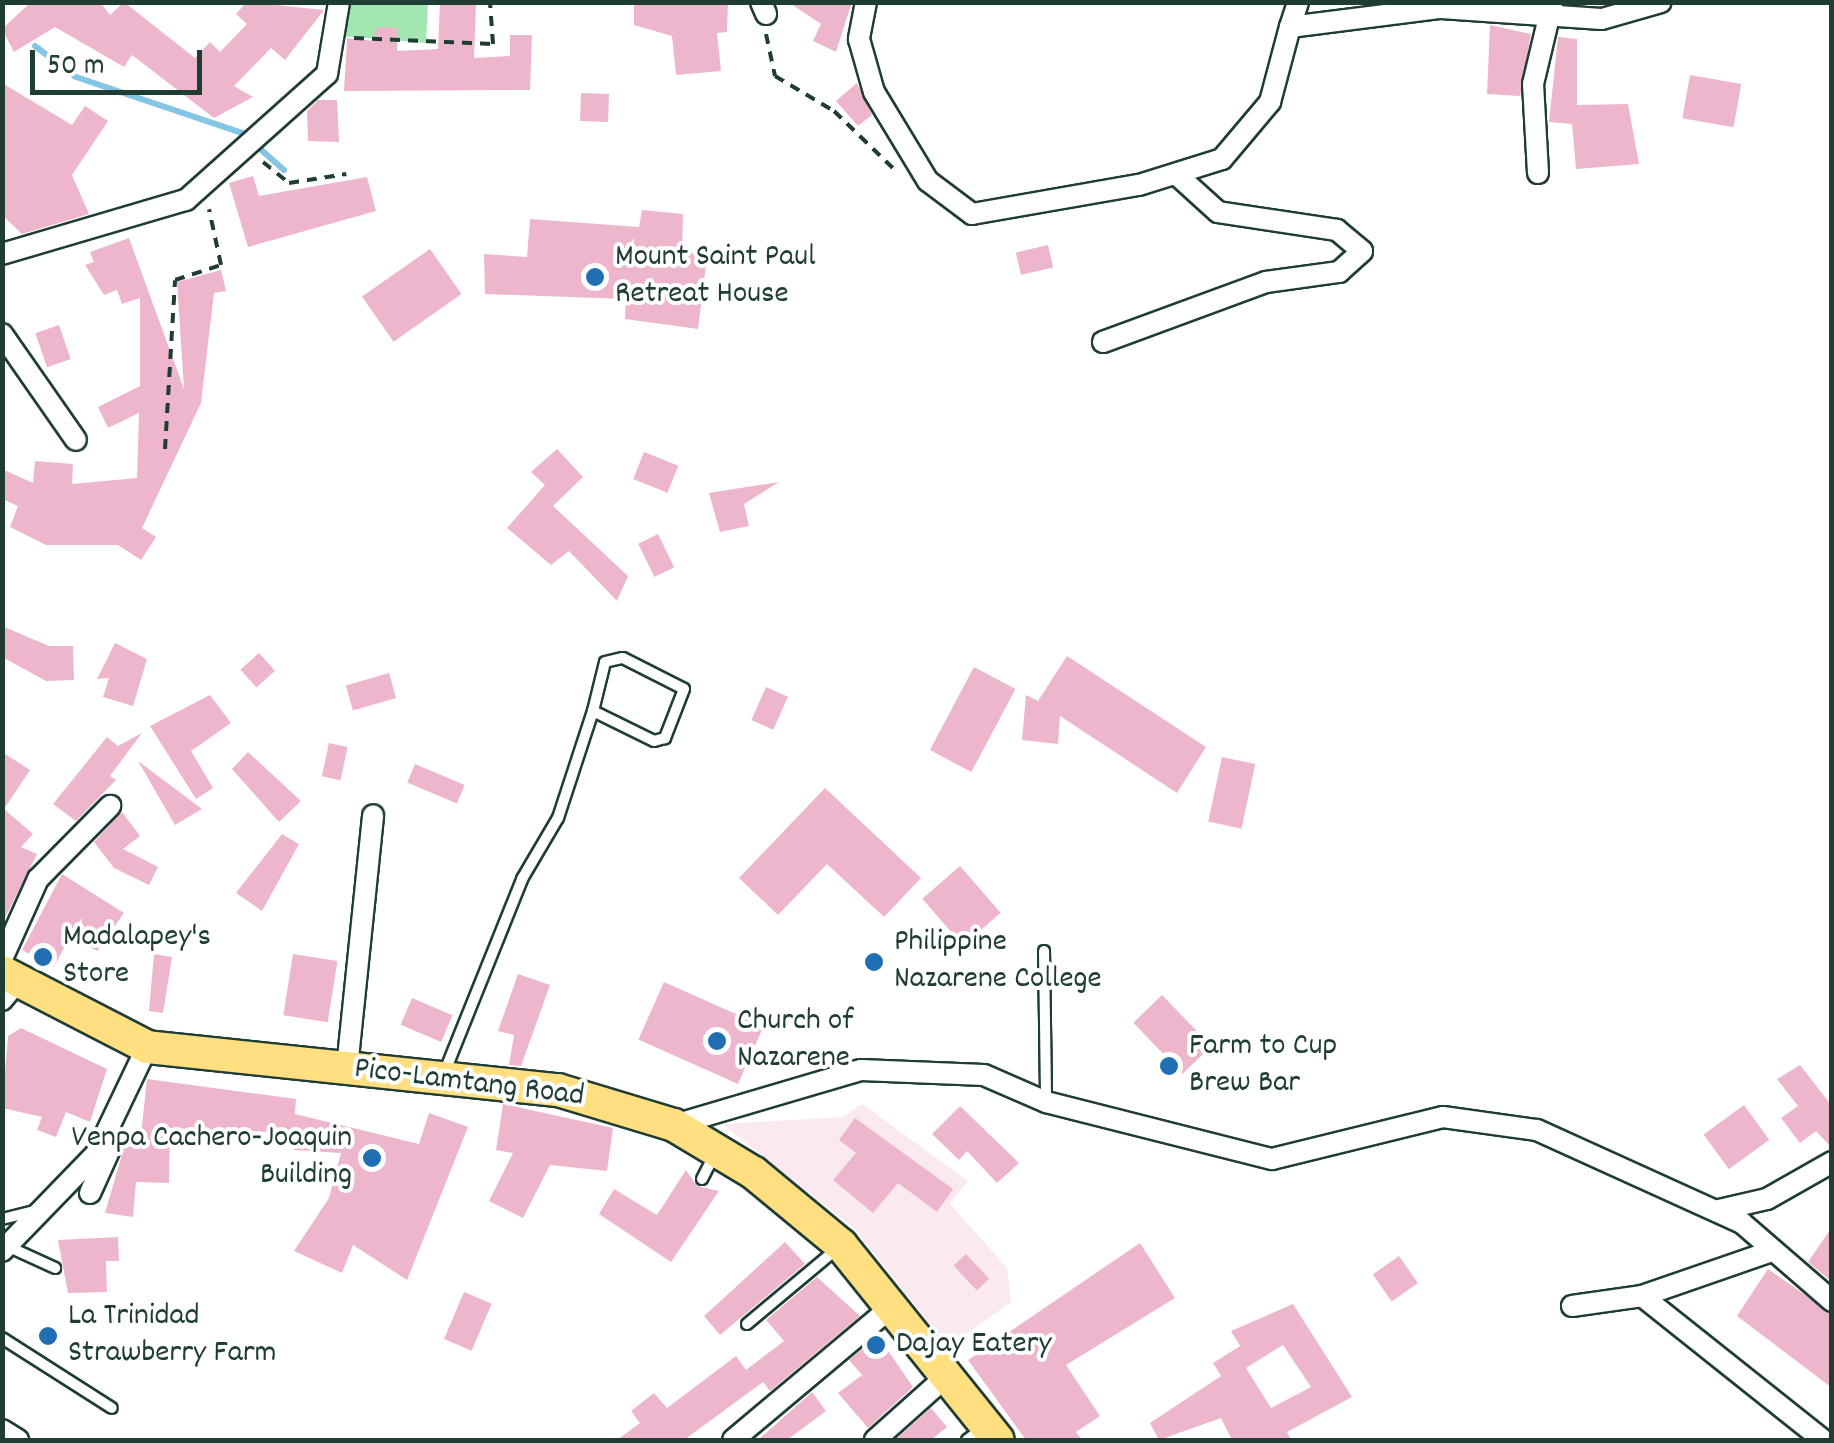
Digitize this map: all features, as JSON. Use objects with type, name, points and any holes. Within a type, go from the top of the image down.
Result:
[{"type":"main road","name":"Pico-Lamtang Road","points":[[6,978],[147,1047],[558,1090],[674,1125],[709,1164],[841,1245],[950,1373],[984,1435]]},
{"type":"street","points":[[2,254],[186,200],[252,146],[327,74],[340,2]]},
{"type":"street","points":[[866,2],[858,39],[874,92],[937,190],[972,214],[1177,175],[1222,159],[1249,135],[1270,102],[1298,2]]},
{"type":"street","points":[[1290,27],[1441,8],[1550,8],[1602,19],[1661,2]]},
{"type":"street","points":[[1538,172],[1533,84],[1550,8]]},
{"type":"street","points":[[1103,342],[1266,282],[1340,272],[1362,251],[1337,230],[1218,212],[1177,175]]},
{"type":"street","points":[[2,334],[76,440]]},
{"type":"street","points":[[6,978],[38,879],[110,806]]},
{"type":"street","points":[[347,1068],[373,816]]},
{"type":"street","points":[[4,1248],[36,1211],[96,1154],[147,1047]]},
{"type":"street","points":[[674,1125],[861,1070],[984,1075],[1046,1102],[1272,1160],[1443,1118],[1536,1130],[1720,1210],[1832,1302]]},
{"type":"street","points":[[90,1192],[132,1106],[123,1100]]},
{"type":"street","points":[[1720,1210],[1768,1198],[1832,1162]]},
{"type":"street","points":[[1572,1306],[1642,1296],[1772,1251]]},
{"type":"street","points":[[1642,1296],[1822,1440]]},
{"type":"street","points":[[733,1440],[894,1305]]},
{"type":"street","points":[[875,1440],[950,1373]]},
{"type":"street","points":[[2,1430],[18,1440]]},
{"type":"lane","points":[[442,1077],[522,879],[558,818],[601,671],[614,658],[678,682],[686,697],[654,742],[592,712]]},
{"type":"lane","points":[[1044,951],[1046,1102]]},
{"type":"lane","points":[[2,1218],[36,1211]]},
{"type":"lane","points":[[747,1324],[841,1245]]},
{"type":"lane","points":[[4,1248],[55,1268]]},
{"type":"lane","points":[[2,1338],[112,1408]]},
{"type":"path","points":[[334,36],[493,44],[490,2]]},
{"type":"path","points":[[764,8],[776,76],[834,111],[893,170],[937,190]]},
{"type":"path","points":[[252,146],[289,183],[346,174]]},
{"type":"path","points":[[164,450],[175,280],[221,265],[204,185]]},
{"type":"shaded area","points":[[862,1104],[968,1181],[950,1204],[1007,1268],[1011,1302],[948,1347],[854,1228],[722,1124],[843,1117]]},
{"type":"green space","points":[[344,3],[428,3],[426,43],[341,36]]},
{"type":"building","points":[[31,2],[100,2],[110,15],[124,2],[195,58],[210,42],[220,52],[247,24],[236,14],[247,2],[324,10],[285,60],[271,48],[234,86],[253,97],[214,118],[132,55],[124,67],[55,27],[14,52],[2,29]]},
{"type":"building","points":[[440,2],[476,2],[474,58],[510,56],[510,35],[532,35],[530,90],[344,91],[347,38],[375,41],[377,27],[398,28],[397,51],[438,49]]},
{"type":"building","points":[[634,2],[728,2],[727,32],[717,33],[721,71],[676,75],[672,36],[634,25]]},
{"type":"building","points":[[788,2],[852,2],[836,52],[813,41],[821,24]]},
{"type":"building","points":[[1490,25],[1531,34],[1520,96],[1487,94]]},
{"type":"building","points":[[1558,37],[1577,39],[1577,105],[1628,104],[1639,164],[1576,169],[1572,124],[1549,122]]},
{"type":"building","points":[[1690,75],[1741,84],[1734,127],[1682,118]]},
{"type":"building","points":[[2,83],[72,125],[85,106],[108,121],[72,175],[89,214],[22,234],[2,215]]},
{"type":"building","points":[[857,83],[872,115],[858,126],[836,101]]},
{"type":"building","points":[[581,93],[609,94],[608,122],[580,121]]},
{"type":"building","points":[[318,100],[337,100],[339,142],[308,141],[307,111]]},
{"type":"building","points":[[253,176],[259,196],[367,177],[376,211],[248,247],[229,183]]},
{"type":"building","name":"Mount Saint Paul Retreat House","points":[[642,210],[683,214],[682,250],[707,257],[698,329],[625,319],[626,299],[485,294],[484,254],[527,257],[530,219],[639,227]]},
{"type":"building","points":[[129,238],[184,389],[177,282],[221,270],[226,291],[214,293],[201,403],[142,528],[156,537],[141,560],[118,545],[46,545],[10,527],[18,506],[2,499],[2,469],[33,483],[35,461],[73,464],[72,484],[137,478],[139,413],[108,428],[98,407],[140,386],[140,298],[122,304],[117,290],[104,295],[85,265],[94,262],[90,252]]},
{"type":"building","points":[[1048,245],[1053,267],[1021,275],[1016,252]]},
{"type":"building","points":[[430,249],[462,294],[394,342],[362,297]]},
{"type":"building","points":[[59,325],[71,359],[47,367],[35,333]]},
{"type":"building","points":[[557,449],[583,477],[553,506],[628,576],[617,601],[569,551],[551,565],[507,528],[545,485],[531,472]]},
{"type":"building","points":[[644,452],[678,466],[667,493],[633,479]]},
{"type":"building","points":[[779,482],[744,504],[749,526],[720,532],[709,493]]},
{"type":"building","points":[[658,534],[674,567],[654,577],[638,544]]},
{"type":"building","points":[[2,626],[49,646],[73,646],[74,680],[46,681],[2,657]]},
{"type":"building","points":[[115,643],[147,659],[133,706],[103,697],[109,678],[97,679]]},
{"type":"building","points":[[259,653],[275,671],[256,688],[240,670]]},
{"type":"building","points":[[1067,656],[1206,747],[1177,793],[1060,716],[1058,744],[1022,740],[1026,695],[1038,701]]},
{"type":"building","points":[[974,667],[1015,689],[971,772],[930,750]]},
{"type":"building","points":[[389,673],[396,698],[353,710],[346,685]]},
{"type":"building","points":[[766,687],[788,697],[773,730],[751,720]]},
{"type":"building","points":[[210,695],[231,723],[191,751],[213,788],[196,799],[150,726]]},
{"type":"building","points":[[142,733],[110,776],[116,780],[76,821],[53,804],[107,737],[118,746]]},
{"type":"building","points":[[329,743],[348,747],[341,780],[322,776]]},
{"type":"building","points":[[2,752],[30,770],[4,809],[33,834],[21,847],[37,854],[2,924]]},
{"type":"building","points":[[248,752],[301,801],[279,822],[232,769]]},
{"type":"building","points":[[1222,757],[1255,764],[1242,829],[1208,822]]},
{"type":"building","points":[[138,761],[202,809],[175,825]]},
{"type":"building","points":[[415,764],[465,785],[457,804],[407,782]]},
{"type":"building","points":[[825,788],[921,878],[884,917],[827,864],[778,915],[739,878]]},
{"type":"building","points":[[122,812],[140,836],[123,849],[158,867],[149,885],[114,868],[94,842]]},
{"type":"building","points":[[282,834],[299,844],[262,911],[236,893]]},
{"type":"building","points":[[960,866],[1001,913],[963,946],[922,899]]},
{"type":"building","points":[[62,874],[124,913],[97,951],[70,936],[54,967],[22,950]]},
{"type":"building","points":[[154,954],[172,957],[163,1013],[149,1011]]},
{"type":"building","points":[[293,954],[337,961],[328,1022],[283,1015]]},
{"type":"building","points":[[518,974],[550,985],[521,1066],[509,1065],[514,1035],[498,1031]]},
{"type":"building","name":"Church of Nazarene","points":[[664,982],[764,1026],[738,1084],[638,1040]]},
{"type":"building","points":[[1162,995],[1211,1046],[1183,1074],[1133,1023]]},
{"type":"building","points":[[412,998],[453,1015],[441,1042],[401,1025]]},
{"type":"building","points":[[21,1028],[107,1069],[90,1122],[66,1112],[56,1137],[37,1130],[42,1117],[2,1108],[8,1036]]},
{"type":"building","points":[[1800,1065],[1832,1106],[1832,1148],[1816,1131],[1800,1143],[1781,1118],[1798,1106],[1777,1079]]},
{"type":"building","points":[[147,1079],[296,1099],[295,1114],[419,1144],[429,1113],[468,1127],[407,1280],[353,1245],[342,1273],[294,1251],[329,1198],[341,1153],[294,1150],[295,1133],[170,1128],[169,1183],[136,1182],[133,1217],[105,1213],[128,1134],[141,1135]]},
{"type":"building","points":[[503,1104],[613,1128],[607,1171],[550,1165],[523,1218],[489,1201],[513,1153],[496,1150]]},
{"type":"building","points":[[1744,1105],[1769,1140],[1729,1169],[1704,1134]]},
{"type":"building","points":[[960,1106],[1019,1163],[997,1183],[967,1151],[959,1160],[932,1134]]},
{"type":"building","points":[[855,1118],[953,1189],[937,1212],[898,1183],[873,1213],[833,1180],[856,1153],[839,1140]]},
{"type":"building","points":[[686,1170],[697,1186],[719,1191],[671,1262],[599,1214],[614,1189],[657,1215]]},
{"type":"building","points":[[1832,1227],[1832,1282],[1808,1262]]},
{"type":"building","points":[[118,1237],[119,1261],[106,1261],[107,1292],[68,1293],[58,1240]]},
{"type":"building","points":[[785,1242],[805,1264],[720,1335],[704,1316]]},
{"type":"building","points":[[1140,1243],[1175,1298],[1066,1365],[1100,1416],[1076,1432],[1082,1440],[1026,1440],[968,1360]]},
{"type":"building","points":[[966,1254],[989,1279],[977,1290],[954,1266]]},
{"type":"building","points":[[1399,1256],[1418,1283],[1392,1301],[1373,1274]]},
{"type":"building","points":[[1768,1269],[1832,1314],[1832,1388],[1737,1316]]},
{"type":"building","points":[[817,1277],[860,1316],[770,1391],[763,1382],[684,1440],[617,1440],[640,1423],[631,1411],[654,1393],[667,1408],[736,1356],[746,1370],[784,1341],[766,1320]]},
{"type":"building","points":[[464,1292],[492,1304],[472,1351],[444,1339]]},
{"type":"building","points":[[1293,1304],[1352,1397],[1287,1432],[1291,1440],[1232,1440],[1221,1418],[1159,1440],[1150,1423],[1221,1376],[1213,1363],[1240,1346],[1231,1331]],"holes":[[[1283,1345],[1311,1387],[1271,1408],[1246,1368]]]},
{"type":"building","points":[[878,1336],[913,1387],[868,1428],[838,1393],[862,1375],[849,1360]]},
{"type":"building","points":[[812,1392],[826,1411],[787,1440],[758,1440]]},
{"type":"building","points":[[931,1408],[947,1427],[931,1440],[895,1440]]},
{"type":"waterway","points":[[35,46],[76,77],[242,133],[284,170]]},
{"type":"place","name":"Mount Saint Paul Retreat House","points":[[595,277]]},
{"type":"place","name":"Madalapey's Store","points":[[43,957]]},
{"type":"place","name":"Philippine Nazarene College","points":[[874,962]]},
{"type":"place","name":"Church of Nazarene","points":[[717,1041]]},
{"type":"place","name":"Farm to Cup Brew Bar","points":[[1169,1066]]},
{"type":"place","name":"Venpa Cachero-Joaquin Building","points":[[372,1158]]},
{"type":"place","name":"La Trinidad Strawberry Farm","points":[[48,1336]]},
{"type":"place","name":"Dajay Eatery","points":[[876,1345]]}]
